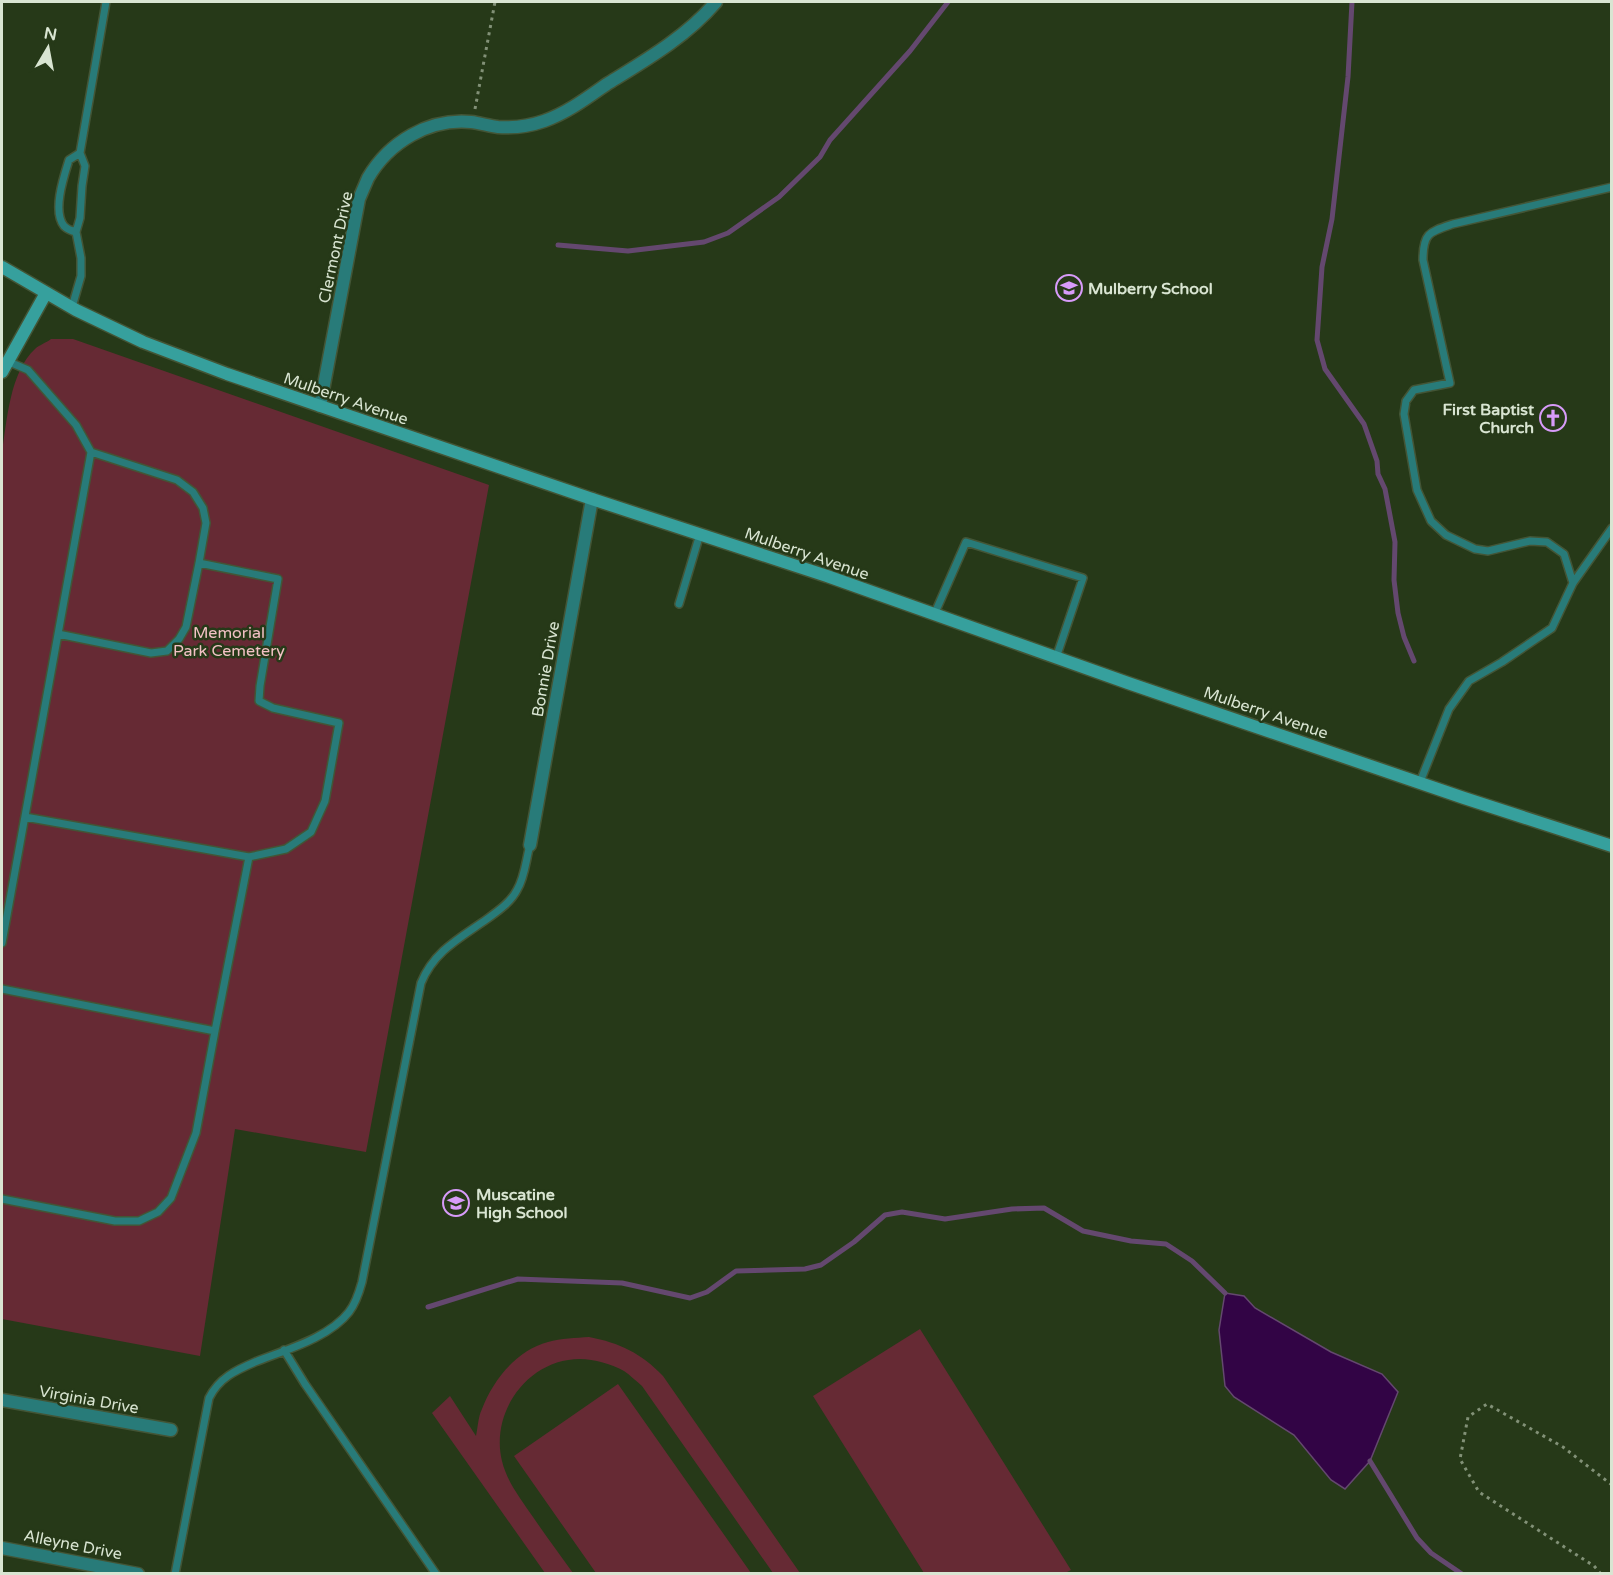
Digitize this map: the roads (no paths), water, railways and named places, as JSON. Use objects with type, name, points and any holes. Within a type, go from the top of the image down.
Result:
[{"type":"main road","name":"Mulberry Avenue","points":[[2,267],[45,293],[143,342],[226,374],[592,499],[827,576],[1056,658],[1611,846]]},
{"type":"main road","points":[[4,366],[45,293]]},
{"type":"street","name":"Clermont Drive","points":[[320,406],[359,199],[380,161],[396,145],[416,132],[436,124],[454,121],[498,127],[543,122],[562,113],[667,46],[693,26],[716,2]]},
{"type":"street","name":"Bonnie Drive","points":[[530,845],[592,499]]},
{"type":"street","name":"Virginia Drive","points":[[2,1400],[171,1430]]},
{"type":"street","name":"Alleyne Drive","points":[[2,1548],[138,1574]]},
{"type":"lane","points":[[72,307],[81,276],[81,258],[76,232],[80,218],[85,166],[80,153],[106,2]]},
{"type":"lane","points":[[76,232],[65,227],[60,218],[58,203],[69,160],[80,153]]},
{"type":"lane","points":[[1573,583],[1564,554],[1547,542],[1530,541],[1488,551],[1475,549],[1446,535],[1431,521],[1417,490],[1404,414],[1406,401],[1414,390],[1450,383],[1423,260],[1423,245],[1432,231],[1611,187]]},
{"type":"lane","points":[[2,943],[91,452],[76,425],[28,370],[4,366]]},
{"type":"lane","points":[[58,634],[151,653],[167,651],[179,639],[186,627],[199,563],[206,523],[203,508],[193,492],[177,480],[91,452]]},
{"type":"lane","points":[[1420,782],[1449,709],[1469,681],[1552,628],[1573,583],[1611,528]]},
{"type":"lane","points":[[679,604],[700,534]]},
{"type":"lane","points":[[934,615],[966,542],[1083,578],[1056,658]]},
{"type":"lane","points":[[25,817],[249,857],[286,849],[311,832],[325,801],[339,723],[273,708],[259,701],[278,579],[199,563]]},
{"type":"lane","points":[[175,1574],[209,1398],[214,1388],[232,1373],[302,1344],[331,1328],[342,1320],[354,1304],[362,1282],[421,983],[430,965],[450,944],[495,913],[517,890],[530,845]]},
{"type":"lane","points":[[2,1199],[115,1221],[139,1221],[158,1212],[171,1198],[196,1133],[249,857]]},
{"type":"lane","points":[[2,989],[215,1030]]},
{"type":"lane","points":[[284,1350],[436,1574]]},
{"type":"waterway","points":[[558,245],[628,251],[704,242],[728,233],[779,197],[820,157],[830,140],[910,51],[948,2]]},
{"type":"waterway","points":[[1352,2],[1348,77],[1332,219],[1322,267],[1317,340],[1325,369],[1364,424],[1377,461],[1378,474],[1385,489],[1395,542],[1394,580],[1398,613],[1404,637],[1414,661]]},
{"type":"waterway","points":[[428,1307],[518,1279],[622,1283],[690,1298],[707,1292],[736,1271],[805,1269],[821,1265],[854,1242],[885,1215],[902,1212],[945,1219],[1012,1209],[1044,1208],[1083,1231],[1131,1241],[1166,1244],[1192,1261],[1225,1293]]},
{"type":"waterway","points":[[1370,1461],[1417,1538],[1431,1553],[1462,1574]]},
{"type":"place","name":"Mulberry School","points":[[1069,288]]},
{"type":"place","name":"First Baptist Church","points":[[1553,418]]},
{"type":"place","name":"Muscatine High School","points":[[456,1203]]},
{"type":"park label","name":"Memorial Park Cemetery","points":[[229,641]]}]
